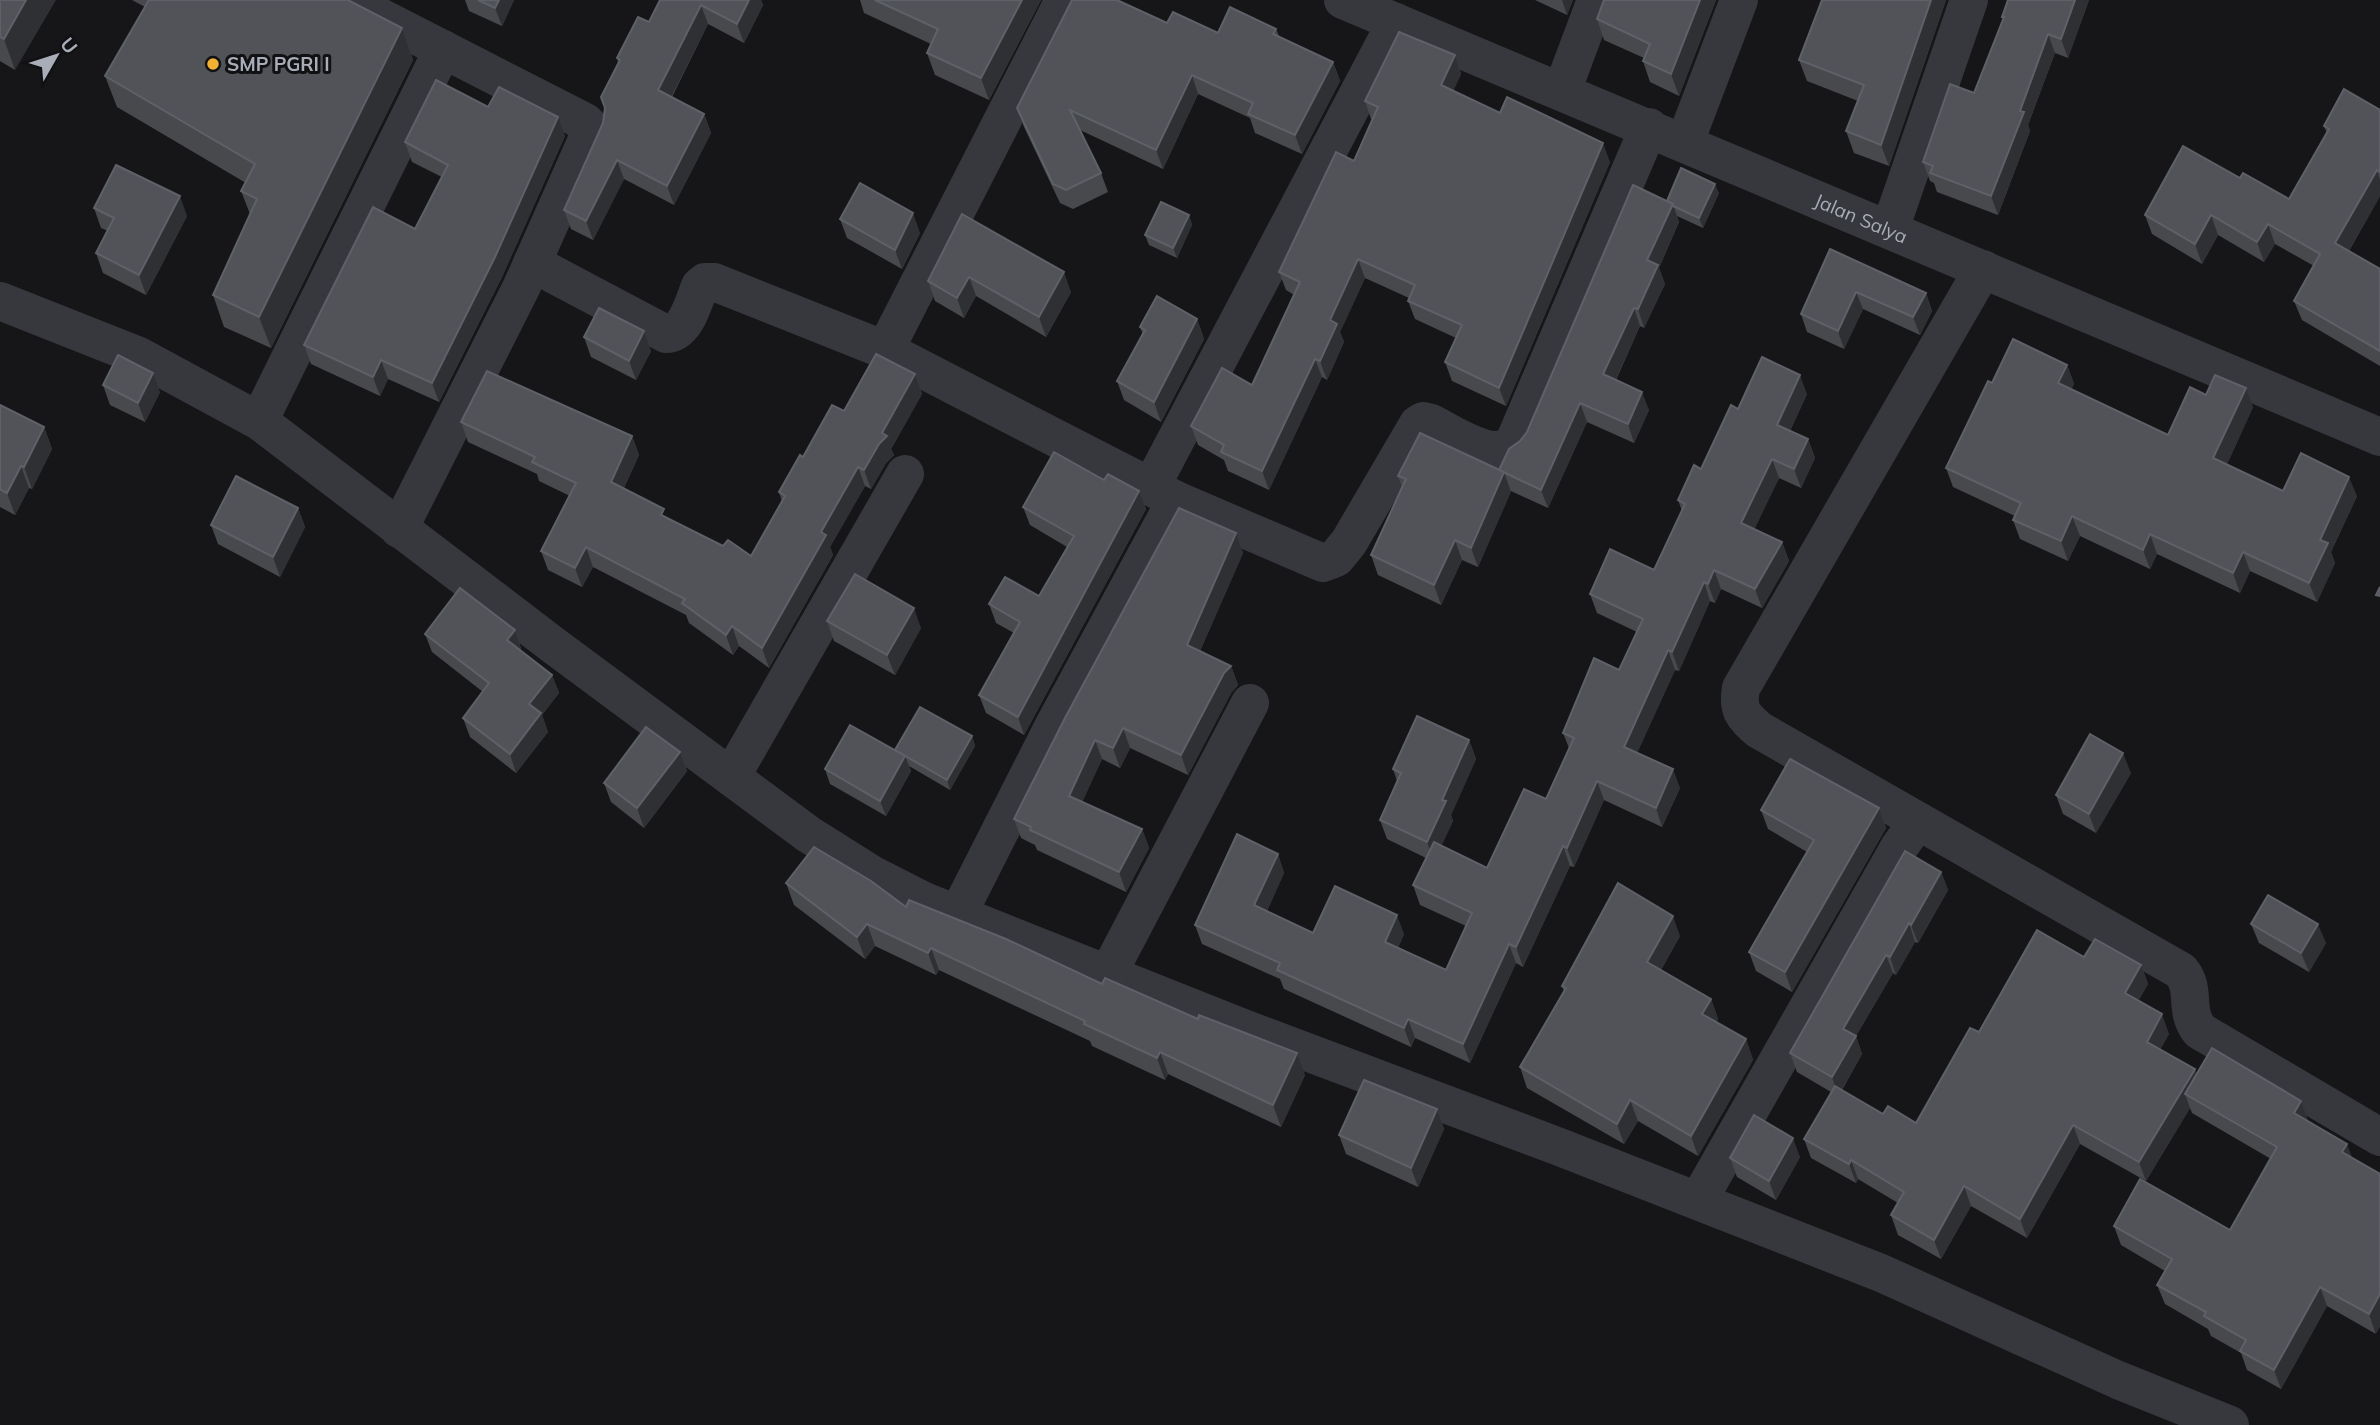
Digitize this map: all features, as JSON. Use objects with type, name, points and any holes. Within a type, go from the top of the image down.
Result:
[{"type":"street","points":[[347,0],[585,122],[590,127],[590,133],[532,263],[400,529]]},
{"type":"street","points":[[885,350],[1064,0]]},
{"type":"street","name":"Jalan Salya","points":[[1343,0],[2380,437]]},
{"type":"street","points":[[1562,91],[1596,0]]},
{"type":"street","points":[[1685,142],[1739,0]]},
{"type":"street","points":[[1890,229],[1969,0]]},
{"type":"street","points":[[958,914],[1054,727],[1163,494],[1396,22]]},
{"type":"street","points":[[259,421],[443,49]]},
{"type":"street","points":[[532,263],[666,334],[673,334],[683,324],[700,286],[709,281],[885,350],[1163,494],[1324,563],[1336,558],[1349,542],[1418,424],[1423,421],[1431,423],[1479,447],[1497,452],[1508,449],[1514,442],[1649,127]]},
{"type":"street","points":[[1983,269],[1741,688],[1738,704],[1742,715],[1759,730],[2181,971],[2189,980],[2192,1021],[2200,1031],[2380,1137]]},
{"type":"street","points":[[0,301],[139,356],[259,421],[808,834],[873,875],[924,901],[1243,1028],[1881,1273],[2118,1380],[2230,1425]]},
{"type":"street","points":[[732,777],[905,474]]},
{"type":"street","points":[[1108,974],[1250,703]]},
{"type":"street","points":[[1698,1201],[1893,858],[1918,821]]},
{"type":"building","points":[[0,0],[26,0],[4,39],[0,37]]},
{"type":"building","points":[[149,0],[348,0],[402,28],[259,317],[213,295],[257,199],[241,191],[255,164],[105,76]]},
{"type":"building","points":[[478,0],[499,0],[495,8]]},
{"type":"building","points":[[660,0],[749,0],[737,24],[701,5],[658,90],[704,114],[667,186],[617,160],[586,221],[564,210],[603,123],[605,108],[601,97],[638,17],[649,22]]},
{"type":"building","points":[[875,0],[1022,0],[981,78],[927,53],[938,29]]},
{"type":"building","points":[[1072,0],[1117,0],[1167,23],[1173,12],[1218,33],[1230,7],[1276,29],[1273,34],[1333,62],[1295,135],[1248,114],[1253,103],[1192,75],[1156,150],[1070,110],[1101,173],[1066,190],[1053,184],[1017,108]]},
{"type":"building","points":[[1604,0],[1700,0],[1671,74],[1643,61],[1650,44],[1597,19]]},
{"type":"building","points":[[1822,0],[1931,0],[1881,145],[1846,131],[1864,85],[1799,60]]},
{"type":"building","points":[[2008,0],[2075,0],[2061,39],[2048,34],[2020,111],[2024,112],[1991,196],[1930,173],[1933,166],[1923,162],[1950,84],[1974,93]]},
{"type":"building","points":[[1399,32],[1455,55],[1441,85],[1500,113],[1507,97],[1603,143],[1499,388],[1445,362],[1462,325],[1408,301],[1415,285],[1358,259],[1330,320],[1337,324],[1320,361],[1315,359],[1262,471],[1221,452],[1224,445],[1191,426],[1222,368],[1252,385],[1300,282],[1279,272],[1336,152],[1354,161],[1378,107],[1365,101]]},
{"type":"building","points":[[436,80],[488,107],[499,87],[558,117],[495,257],[432,383],[381,360],[373,377],[304,345],[373,207],[415,229],[448,165],[405,142]]},
{"type":"building","points":[[2344,89],[2380,110],[2380,172],[2377,170],[2335,243],[2380,269],[2380,351],[2294,301],[2320,254],[2268,224],[2257,242],[2211,215],[2195,244],[2145,215],[2183,146],[2240,178],[2243,173],[2289,199],[2329,129],[2324,126]]},
{"type":"building","points":[[116,165],[180,196],[139,275],[96,253],[114,218],[94,208]]},
{"type":"building","points":[[1681,168],[1715,184],[1699,218],[1667,201]]},
{"type":"building","points":[[860,183],[913,213],[895,250],[840,219]]},
{"type":"building","points":[[1633,185],[1673,204],[1647,260],[1658,265],[1603,374],[1642,392],[1628,424],[1580,403],[1541,490],[1499,470],[1509,449],[1527,432]]},
{"type":"building","points":[[1161,202],[1189,215],[1173,248],[1145,235]]},
{"type":"building","points":[[962,214],[1064,272],[1039,317],[969,277],[957,298],[928,281]]},
{"type":"building","points":[[1830,249],[1926,293],[1913,317],[1856,292],[1838,331],[1801,314]]},
{"type":"building","points":[[1157,296],[1197,319],[1154,402],[1117,381],[1145,330],[1140,327]]},
{"type":"building","points":[[599,308],[644,331],[629,361],[584,337]]},
{"type":"building","points":[[2013,339],[2067,365],[2058,383],[2168,435],[2190,387],[2206,395],[2215,375],[2246,388],[2213,458],[2283,491],[2301,453],[2349,477],[2320,540],[2328,543],[2309,583],[2243,552],[2233,573],[2150,534],[2143,550],[2072,516],[2061,541],[2013,520],[2021,503],[1946,468],[1988,381],[1992,383]]},
{"type":"building","points":[[876,354],[915,374],[882,433],[887,436],[879,444],[864,470],[858,467],[821,532],[826,535],[762,648],[732,626],[726,635],[682,603],[685,599],[586,547],[575,568],[541,551],[576,483],[532,462],[535,457],[461,422],[487,371],[632,436],[611,482],[664,509],[661,515],[723,546],[728,540],[751,556],[785,496],[779,492],[800,455],[803,457],[832,405],[844,411]]},
{"type":"building","points":[[118,355],[153,373],[138,403],[103,385]]},
{"type":"building","points":[[1762,357],[1800,375],[1777,425],[1808,439],[1794,469],[1772,459],[1741,523],[1782,542],[1755,589],[1714,570],[1708,584],[1704,582],[1672,652],[1668,650],[1624,747],[1673,769],[1656,808],[1597,781],[1567,848],[1563,846],[1516,947],[1509,944],[1463,1044],[1408,1019],[1404,1028],[1277,970],[1280,963],[1195,925],[1237,834],[1278,854],[1254,905],[1313,933],[1335,886],[1397,915],[1385,942],[1446,970],[1472,913],[1413,885],[1434,842],[1487,868],[1524,789],[1546,799],[1574,738],[1563,733],[1594,658],[1619,670],[1643,619],[1590,594],[1610,549],[1654,570],[1685,504],[1678,500],[1694,465],[1701,469],[1731,405],[1738,409]]},
{"type":"building","points":[[0,405],[44,427],[24,467],[21,466],[7,493],[0,489]]},
{"type":"building","points":[[1420,433],[1504,472],[1471,548],[1455,540],[1434,585],[1371,555],[1406,479],[1398,476]]},
{"type":"building","points":[[1054,452],[1104,480],[1108,474],[1139,491],[1018,717],[979,695],[1020,622],[989,604],[1005,577],[1039,596],[1074,536],[1023,507]]},
{"type":"building","points":[[236,476],[298,508],[273,557],[211,525]]},
{"type":"building","points":[[1179,508],[1236,533],[1187,645],[1231,666],[1224,673],[1181,755],[1123,728],[1113,748],[1095,740],[1069,796],[1142,829],[1119,872],[1030,830],[1031,827],[1014,819],[1065,718]]},
{"type":"building","points":[[855,574],[914,608],[887,655],[827,621]]},
{"type":"building","points":[[460,588],[515,630],[507,640],[552,675],[529,704],[541,713],[510,754],[463,718],[489,683],[425,634]]},
{"type":"building","points":[[920,707],[972,736],[947,780],[895,750]]},
{"type":"building","points":[[1417,716],[1469,740],[1442,800],[1446,801],[1427,842],[1380,820],[1401,773],[1393,769]]},
{"type":"building","points":[[850,725],[905,756],[880,801],[825,769]]},
{"type":"building","points":[[646,727],[680,752],[637,808],[604,783]]},
{"type":"building","points":[[2090,734],[2123,753],[2089,814],[2056,795]]},
{"type":"building","points":[[1790,759],[1879,808],[1785,972],[1749,952],[1814,840],[1761,810]]},
{"type":"building","points":[[814,847],[871,881],[906,907],[909,900],[1006,939],[1102,984],[1105,978],[1198,1019],[1199,1015],[1297,1053],[1273,1105],[1160,1052],[1157,1058],[931,948],[928,953],[867,924],[857,937],[786,883]]},
{"type":"building","points":[[1905,851],[1941,872],[1890,957],[1886,955],[1843,1029],[1856,1036],[1832,1077],[1790,1053]]},
{"type":"building","points":[[1618,883],[1673,916],[1647,962],[1711,999],[1702,1014],[1746,1039],[1691,1136],[1630,1100],[1617,1124],[1520,1067],[1566,988],[1562,986]]},
{"type":"building","points":[[2268,895],[2318,924],[2301,953],[2251,924]]},
{"type":"building","points":[[2037,930],[2084,957],[2095,939],[2141,965],[2125,993],[2162,1014],[2147,1042],[2195,1069],[2139,1162],[2073,1125],[2020,1219],[1964,1186],[1934,1240],[1891,1215],[1904,1192],[1851,1160],[1849,1164],[1804,1139],[1835,1086],[1883,1114],[1888,1106],[1916,1123],[1970,1028],[1979,1032]]},
{"type":"building","points":[[2212,1048],[2301,1101],[2294,1113],[2347,1144],[2342,1152],[2380,1174],[2380,1294],[2369,1314],[2320,1287],[2274,1370],[2240,1351],[2246,1340],[2204,1316],[2206,1312],[2157,1285],[2172,1259],[2114,1226],[2140,1179],[2230,1230],[2277,1147],[2185,1094]]},
{"type":"building","points":[[1364,1080],[1437,1109],[1411,1168],[1339,1135]]},
{"type":"building","points":[[1754,1115],[1793,1138],[1769,1181],[1730,1158]]},
{"type":"place","name":"SMP PGRI I","points":[[213,64]]}]
